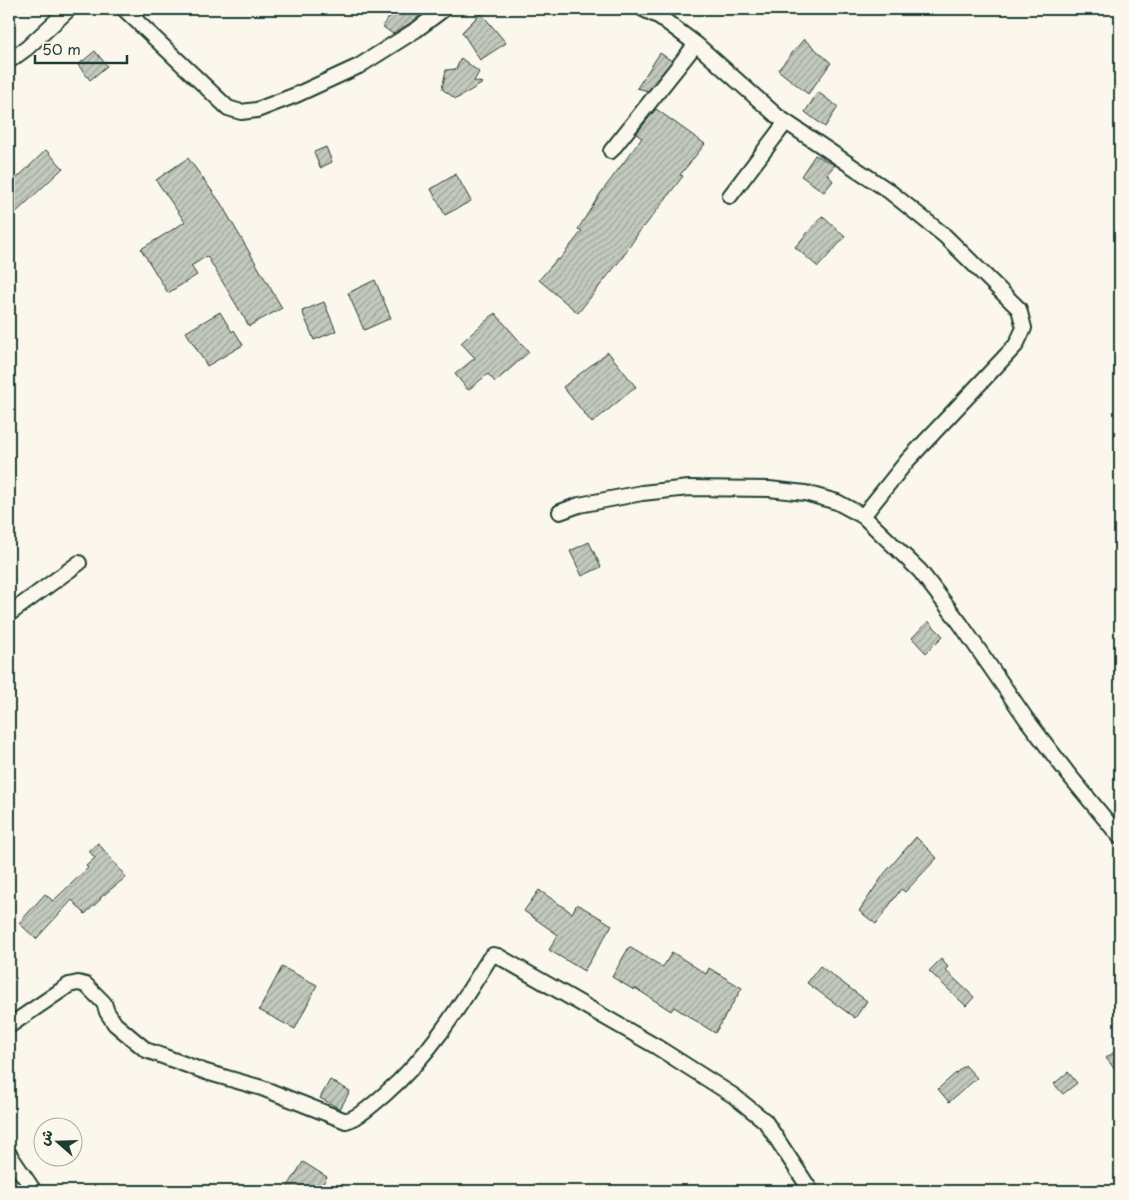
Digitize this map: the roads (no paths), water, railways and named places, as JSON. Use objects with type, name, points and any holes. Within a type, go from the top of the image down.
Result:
[{"type":"street","points":[[9,60],[27,48],[69,9]]},
{"type":"street","points":[[124,9],[228,108],[241,112],[257,110],[296,95],[360,66],[416,30],[444,9]]},
{"type":"street","points":[[644,9],[660,17],[696,44],[786,122],[889,191],[945,236],[1019,309],[1024,328],[1016,345],[908,461],[864,516]]},
{"type":"street","points":[[611,151],[696,44]]},
{"type":"street","points":[[730,196],[786,122]]},
{"type":"street","points":[[560,512],[579,505],[642,493],[689,488],[769,489],[805,493],[837,502],[864,516],[920,571],[960,623],[1027,720],[1068,775],[1120,838]]},
{"type":"street","points":[[9,614],[79,563]]},
{"type":"street","points":[[9,1026],[69,985],[78,982],[86,985],[104,1004],[115,1024],[146,1050],[206,1072],[262,1088],[346,1121],[357,1117],[396,1084],[442,1032],[489,958],[493,955],[498,956],[658,1047],[734,1096],[765,1121],[811,1191]]},
{"type":"street","points":[[9,1154],[34,1191]]}]
